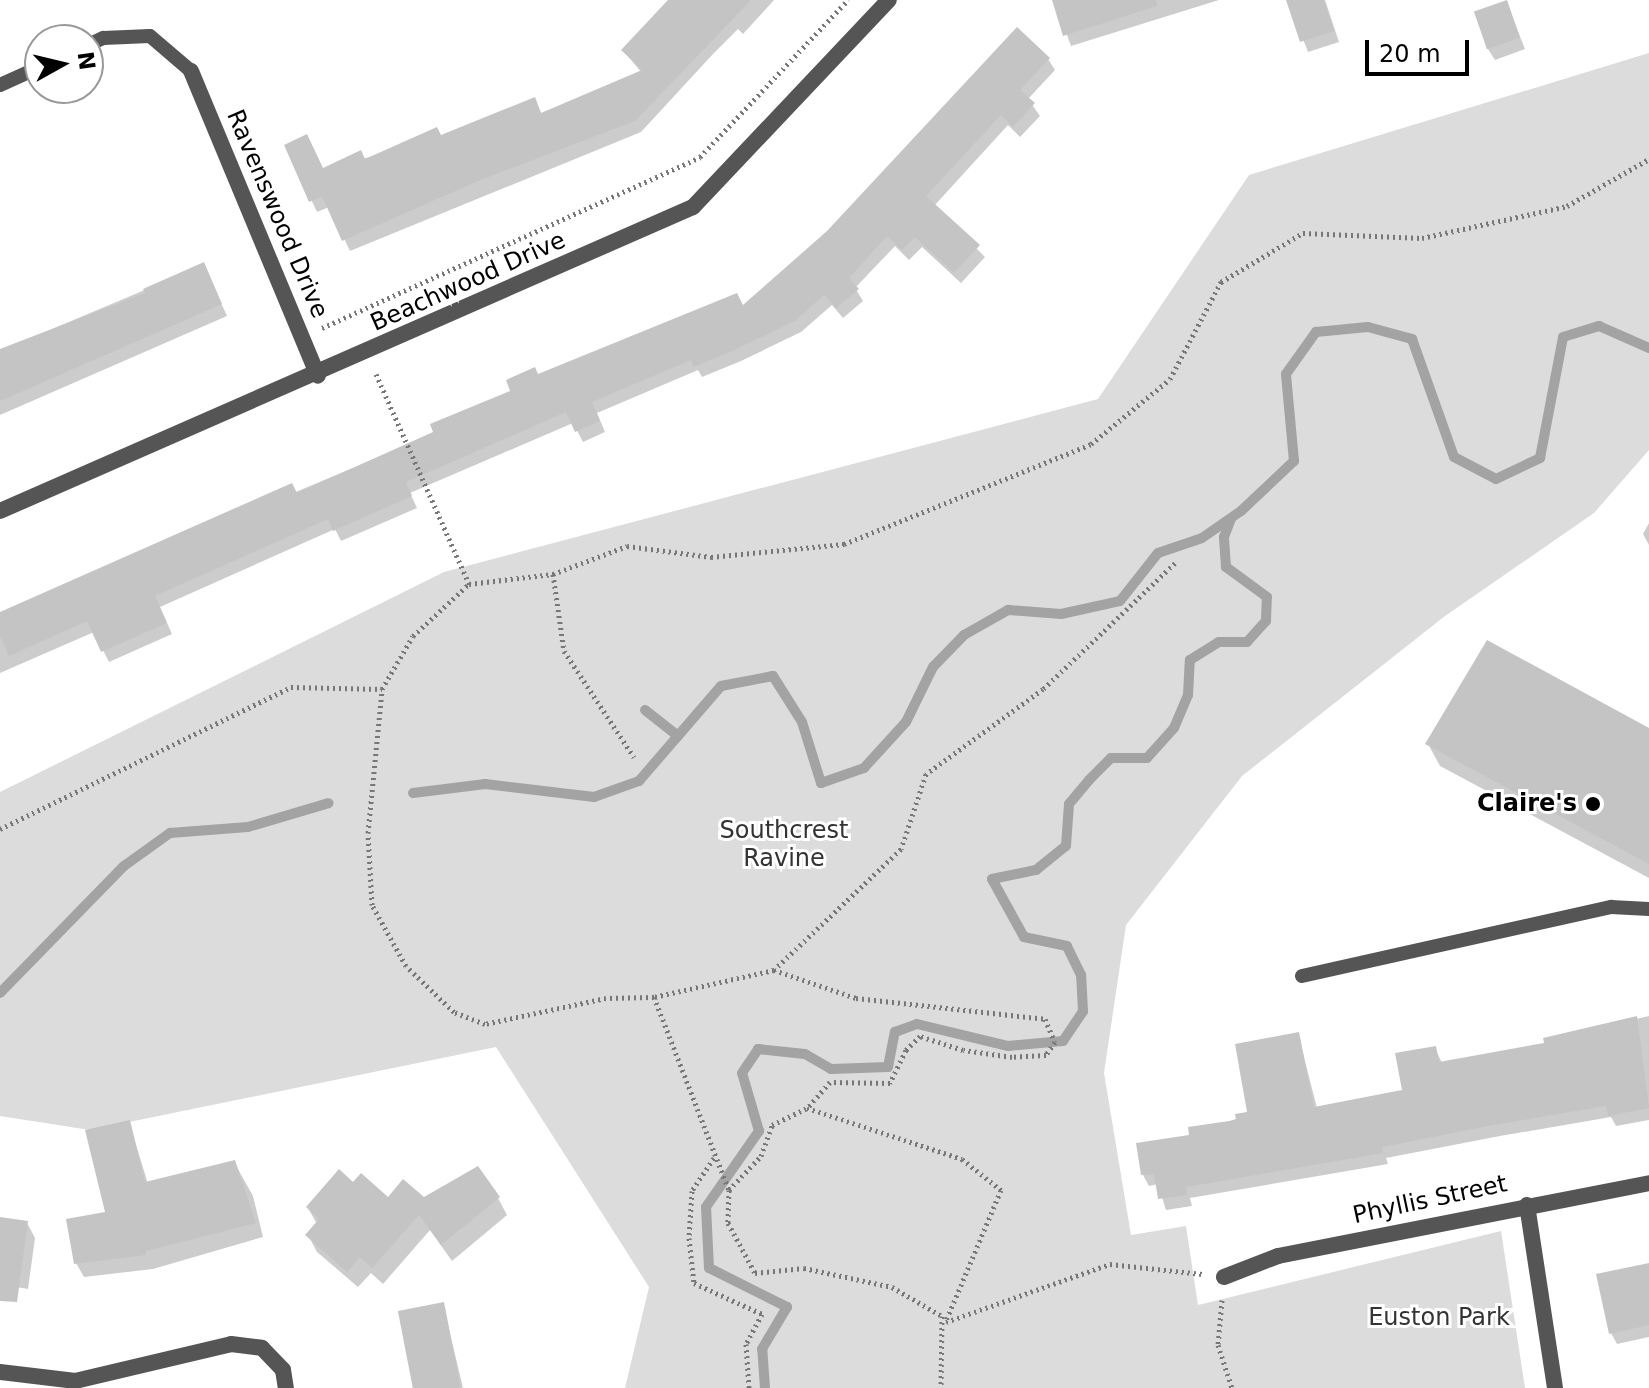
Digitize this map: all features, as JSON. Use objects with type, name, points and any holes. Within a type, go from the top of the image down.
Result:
[{"type":"street","name":"Beachwood Drive","points":[[0,511],[318,376],[693,207],[889,0]]},
{"type":"street","name":"Ravenswood Drive","points":[[191,71],[318,376]]},
{"type":"street","name":"Phyllis Street","points":[[1224,1277],[1278,1256],[1649,1183]]},
{"type":"street","points":[[1527,1205],[1555,1388]]},
{"type":"street","points":[[0,1372],[75,1381],[231,1344],[262,1348],[283,1370],[286,1388]]},
{"type":"lane","points":[[104,38],[150,36],[191,71]]},
{"type":"lane","points":[[0,85],[24,74]]},
{"type":"lane","points":[[1302,976],[1611,907],[1649,909]]},
{"type":"path","points":[[302,337],[700,157],[848,0]]},
{"type":"path","points":[[1175,563],[1043,689],[926,774],[901,849],[774,970],[654,997],[606,998],[485,1024],[454,1012],[406,966],[372,905],[368,833],[382,689],[413,636],[469,584],[553,574],[627,546],[711,557],[844,544],[1091,444],[1170,379],[1221,282],[1303,233],[1422,238],[1567,206],[1649,159]]},
{"type":"path","points":[[376,374],[469,584]]},
{"type":"path","points":[[553,574],[564,651],[634,757]]},
{"type":"path","points":[[0,829],[291,687],[382,689]]},
{"type":"path","points":[[729,1190],[761,1156],[772,1125],[807,1108],[830,1082],[890,1083],[906,1050],[920,1036],[963,1050],[1012,1057],[1046,1055],[1055,1042],[1045,1019],[856,998],[774,970]]},
{"type":"path","points":[[654,997],[729,1190],[728,1223],[755,1273],[804,1268],[892,1287],[945,1322]]},
{"type":"path","points":[[807,1108],[962,1159],[1001,1190],[945,1322],[941,1388]]},
{"type":"path","points":[[715,1157],[692,1191],[689,1238],[694,1283],[762,1314],[746,1344],[749,1388]]},
{"type":"path","points":[[945,1322],[1110,1264],[1224,1277],[1218,1345],[1232,1388]]},
{"type":"green space","name":"Southcrest Ravine","points":[[1649,53],[1649,450],[1594,513],[1445,616],[1242,776],[1126,925],[1104,1073],[1131,1235],[1186,1226],[1198,1305],[1501,1231],[1525,1388],[625,1388],[649,1287],[496,1047],[90,1130],[0,1116],[0,792],[444,572],[1098,399],[1249,175]]},
{"type":"building","points":[[668,0],[751,0],[635,121],[478,181],[342,241],[322,196],[309,202],[284,145],[307,134],[323,168],[361,150],[365,159],[437,127],[441,135],[535,97],[541,113],[642,70],[621,50]]},
{"type":"building","points":[[1052,0],[1156,0],[1157,6],[1063,36]]},
{"type":"building","points":[[1286,0],[1324,0],[1334,31],[1300,42]]},
{"type":"building","points":[[1507,0],[1520,38],[1487,49],[1474,11]]},
{"type":"building","points":[[1017,27],[1050,58],[1020,90],[1035,103],[1013,127],[1001,115],[926,196],[980,245],[954,273],[915,237],[902,250],[887,236],[849,278],[859,289],[836,308],[824,295],[795,321],[734,350],[694,367],[691,360],[592,402],[600,421],[575,432],[566,412],[406,482],[412,496],[333,531],[328,519],[155,596],[167,623],[101,652],[87,621],[9,656],[0,636],[0,612],[292,483],[297,493],[433,432],[430,424],[510,391],[506,380],[535,367],[538,374],[737,293],[743,305],[827,231]]},
{"type":"building","points":[[204,262],[222,304],[0,401],[0,349],[145,293],[143,289]]},
{"type":"building","name":"Claire's","points":[[1487,640],[1649,728],[1649,864],[1425,744]]},
{"type":"building","points":[[1637,1016],[1649,1108],[1608,1116],[1606,1106],[1493,1125],[1382,1147],[1383,1153],[1186,1187],[1187,1195],[1158,1199],[1154,1174],[1141,1175],[1136,1143],[1189,1135],[1188,1127],[1236,1120],[1235,1114],[1247,1112],[1235,1044],[1299,1032],[1314,1107],[1402,1090],[1395,1053],[1436,1046],[1439,1062],[1544,1043],[1543,1038]]},
{"type":"building","points":[[130,1120],[145,1182],[235,1160],[256,1223],[146,1251],[146,1255],[74,1264],[66,1219],[105,1212],[85,1130]]},
{"type":"building","points":[[478,1166],[500,1197],[441,1245],[419,1215],[372,1268],[360,1257],[347,1272],[305,1235],[319,1219],[306,1207],[339,1169],[353,1182],[361,1173],[388,1197],[403,1179],[424,1197]]},
{"type":"building","points":[[0,1217],[28,1221],[17,1302],[0,1301]]},
{"type":"building","points":[[1649,1263],[1649,1325],[1609,1334],[1596,1274]]},
{"type":"building","points":[[444,1302],[461,1387],[413,1388],[398,1311]]},
{"type":"waterway","points":[[413,793],[485,784],[594,797],[639,781],[721,686],[773,676],[802,722],[821,783],[864,768],[906,722],[933,667],[964,635],[1008,610],[1061,614],[1120,601],[1158,553],[1202,538],[1241,511],[1294,461],[1286,374],[1316,332],[1368,327],[1412,339],[1454,457],[1496,479],[1540,458],[1563,337],[1599,326],[1649,348]]},
{"type":"waterway","points":[[765,1388],[762,1349],[787,1307],[709,1268],[706,1207],[759,1131],[742,1073],[758,1049],[805,1054],[831,1069],[888,1067],[895,1032],[917,1024],[1008,1046],[1063,1041],[1083,1011],[1081,975],[1067,946],[1024,937],[992,879],[1036,870],[1066,846],[1069,804],[1089,780],[1111,758],[1147,758],[1174,728],[1188,695],[1190,660],[1219,642],[1247,642],[1266,621],[1267,597],[1226,567],[1224,537],[1231,519]]},
{"type":"waterway","points":[[645,710],[678,736]]},
{"type":"waterway","points":[[0,993],[124,866],[170,833],[248,827],[329,803]]},
{"type":"place","name":"Claire's","points":[[1593,804]]},
{"type":"park label","name":"Euston Park","points":[[1439,1318]]}]
